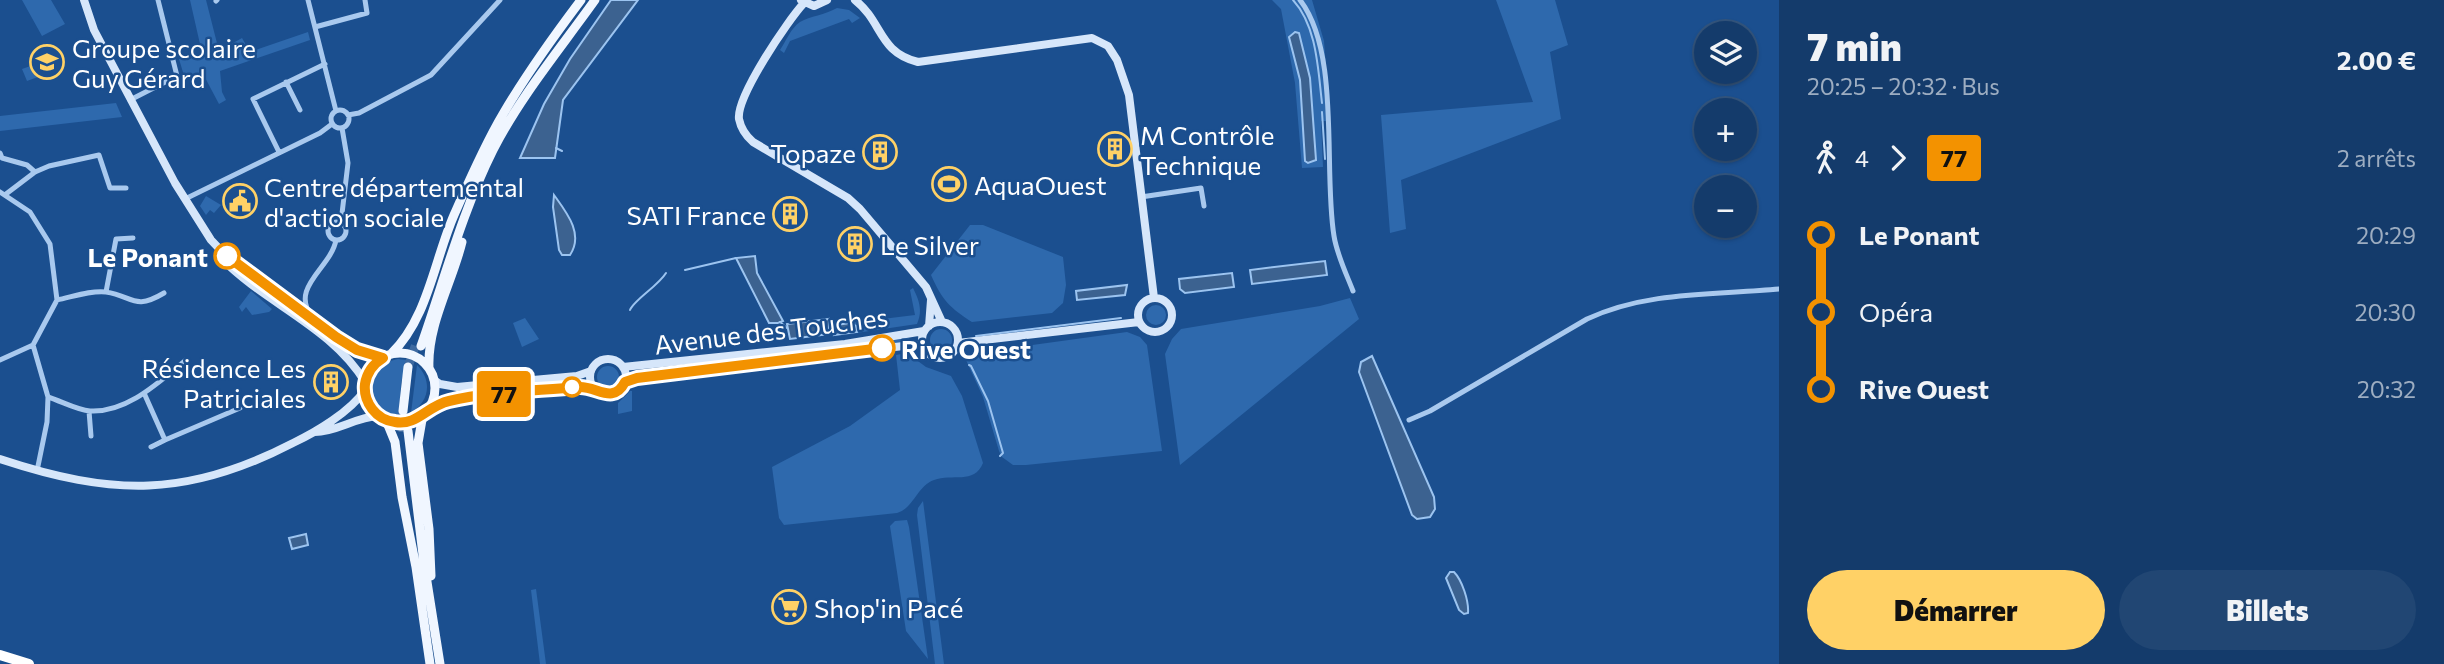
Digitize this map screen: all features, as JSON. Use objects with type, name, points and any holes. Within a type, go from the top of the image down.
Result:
[{"type":"highway","points":[[0,655],[29,664]]},
{"type":"main road","points":[[431,664],[395,442],[382,418],[370,406],[365,386],[371,368],[387,356],[413,326],[453,217],[503,114],[553,37],[581,0]]},
{"type":"main road","points":[[466,190],[419,345],[494,149],[531,90],[595,0]]},
{"type":"main road","points":[[430,598],[429,543],[418,443],[425,411],[434,395],[434,380],[429,368],[430,343],[459,253],[469,209]]},
{"type":"main road","points":[[387,356],[409,354],[429,368]]},
{"type":"main road","points":[[405,412],[411,367]]},
{"type":"main road","points":[[382,418],[405,422],[425,411]]},
{"type":"main road","points":[[431,664],[405,432],[440,664]]},
{"type":"street","points":[[0,459],[84,482],[115,485],[164,485],[208,478],[243,467],[316,432],[352,405],[365,386],[355,365],[336,347],[231,268],[207,243],[94,30],[84,0]]},
{"type":"street","points":[[130,100],[177,76],[158,0]]},
{"type":"street","points":[[308,0],[336,111]]},
{"type":"street","points":[[315,27],[367,13],[365,0]]},
{"type":"street","points":[[336,111],[348,115],[359,113],[431,75],[500,0]]},
{"type":"street","points":[[836,0],[814,6],[802,2],[746,92],[739,118],[745,135],[753,142],[848,198],[860,209],[926,288],[932,297],[942,322],[954,329],[958,343],[951,355],[941,359],[928,354],[923,345],[932,297]]},
{"type":"street","points":[[1300,0],[1312,22],[1322,61],[1327,95],[1328,168],[1333,233],[1340,260],[1353,291]]},
{"type":"street","points":[[857,2],[889,47],[903,58],[918,62],[1092,38],[1108,46],[1117,60],[1129,95],[1154,298]]},
{"type":"street","points":[[279,152],[253,99],[325,64]]},
{"type":"street","points":[[286,82],[300,110]]},
{"type":"street","points":[[336,111],[332,114],[332,124],[336,128],[342,128],[348,123],[348,115]]},
{"type":"street","points":[[187,203],[332,124]]},
{"type":"street","points":[[319,324],[307,310],[304,294],[328,260],[336,240],[344,237],[346,233],[341,222],[348,163],[342,128]]},
{"type":"street","points":[[0,153],[2,158],[27,165],[35,172]]},
{"type":"street","points":[[0,360],[33,345],[57,300],[56,273],[50,244],[30,212],[3,193],[49,166],[99,155],[110,188],[126,188]]},
{"type":"street","points":[[1141,197],[1201,188],[1204,206]]},
{"type":"street","points":[[187,203],[219,250],[357,350],[387,356]]},
{"type":"street","points":[[336,240],[329,236],[328,228],[335,221],[341,222]]},
{"type":"street","points":[[106,292],[116,239],[133,238]]},
{"type":"street","points":[[1409,420],[1430,411],[1587,319],[1614,308],[1661,298],[1779,289]]},
{"type":"street","points":[[57,300],[106,292],[134,302],[152,300],[164,293]]},
{"type":"street","points":[[1154,298],[1163,300],[1171,308],[1170,324],[1161,332],[1151,332],[1139,322],[1141,306],[1154,298]]},
{"type":"street","points":[[927,329],[942,322]]},
{"type":"street","points":[[958,343],[1139,322]]},
{"type":"street","name":"Avenue des Touches","points":[[622,367],[845,344],[927,329]]},
{"type":"street","points":[[33,345],[48,397],[47,422],[37,471]]},
{"type":"street","name":"Avenue des Touches","points":[[625,382],[672,373],[923,345]]},
{"type":"street","points":[[425,411],[458,399],[579,387],[594,388],[604,394],[612,394],[620,390],[625,382],[622,367],[607,359],[599,362],[592,371],[591,381],[594,388]]},
{"type":"street","points":[[48,397],[89,411],[115,407],[144,393],[186,360]]},
{"type":"street","points":[[434,380],[457,387],[578,376],[592,371]]},
{"type":"street","points":[[144,393],[165,440]]},
{"type":"street","points":[[151,447],[240,408]]},
{"type":"street","points":[[89,411],[91,436]]},
{"type":"street","points":[[316,432],[323,432],[358,418],[382,418]]},
{"type":"shaded area","points":[[22,0],[51,0],[65,24],[42,36]]},
{"type":"shaded area","points":[[190,0],[206,0],[219,51],[242,38],[250,52],[308,32],[310,40],[220,71],[222,92],[226,100],[219,104],[202,72],[185,79],[179,59],[202,53]]},
{"type":"shaded area","points":[[611,0],[638,0],[563,100],[555,158],[520,158],[544,104],[570,59]]},
{"type":"shaded area","points":[[1272,0],[1312,0],[1324,41],[1330,121],[1321,121],[1323,167],[1302,168],[1295,83],[1281,9]]},
{"type":"shaded area","points":[[1496,0],[1555,0],[1568,45],[1550,52],[1561,119],[1401,180],[1406,229],[1390,233],[1381,115],[1533,102]]},
{"type":"shaded area","points":[[837,8],[849,10],[860,18],[852,23],[849,19],[790,41],[784,53],[780,50],[800,22]]},
{"type":"shaded area","points":[[1295,32],[1299,33],[1310,78],[1316,160],[1308,163],[1305,161],[1300,80],[1289,37]]},
{"type":"shaded area","points":[[42,62],[46,74],[27,81],[22,69]]},
{"type":"shaded area","points":[[116,103],[122,117],[0,131],[0,116]]},
{"type":"shaded area","points":[[554,195],[575,232],[574,247],[570,255],[562,255],[559,250]]},
{"type":"shaded area","points":[[206,196],[221,205],[214,213],[210,210],[206,215],[200,206]]},
{"type":"shaded area","points":[[970,225],[983,225],[1063,257],[1066,285],[1063,303],[1052,313],[972,322],[947,303],[931,275]]},
{"type":"shaded area","points":[[755,256],[757,273],[783,321],[778,323],[769,323],[736,258]]},
{"type":"shaded area","points":[[1325,261],[1327,275],[1252,284],[1250,270]]},
{"type":"shaded area","points":[[1232,273],[1234,287],[1185,293],[1180,289],[1179,279]]},
{"type":"shaded area","points":[[1127,285],[1125,295],[1077,300],[1076,291]]},
{"type":"shaded area","points":[[913,288],[920,314],[917,324],[856,333],[850,323],[915,315],[910,290]]},
{"type":"shaded area","points":[[251,291],[272,309],[269,312],[252,315],[246,307],[242,312],[239,307]]},
{"type":"shaded area","points":[[1350,298],[1359,319],[1180,465],[1165,354],[1172,339],[1181,329],[1320,306]]},
{"type":"shaded area","points":[[1156,305],[1163,308],[1166,315],[1163,322],[1156,325],[1149,322],[1146,315],[1149,308]]},
{"type":"shaded area","points":[[525,318],[539,339],[522,347],[513,323]]},
{"type":"shaded area","points":[[829,319],[829,334],[790,339],[787,324]]},
{"type":"shaded area","points":[[850,323],[856,326],[857,332],[834,335],[836,325]]},
{"type":"shaded area","points":[[941,329],[951,336],[952,340],[945,350],[941,351],[931,344],[930,340],[937,330]]},
{"type":"shaded area","points":[[1127,332],[1140,337],[1147,345],[1162,451],[1026,465],[1013,465],[1002,457],[983,397],[966,360],[968,354]]},
{"type":"shaded area","points":[[909,338],[909,342],[639,374],[639,370]]},
{"type":"shaded area","points":[[907,353],[926,367],[951,376],[962,396],[983,463],[979,470],[968,476],[941,478],[928,483],[908,507],[897,513],[784,525],[779,518],[772,467],[850,426],[900,390],[896,355]]},
{"type":"shaded area","points":[[1372,356],[1434,497],[1435,509],[1430,517],[1417,519],[1412,515],[1359,372],[1361,362]]},
{"type":"shaded area","points":[[398,359],[407,360],[401,383],[399,415],[378,406],[371,388],[377,370]]},
{"type":"shaded area","points":[[417,365],[425,378],[427,391],[422,403],[411,413]]},
{"type":"shaded area","points":[[608,366],[618,373],[619,377],[612,387],[608,388],[598,381],[597,377],[604,367]]},
{"type":"shaded area","points":[[630,391],[632,411],[618,414],[618,403]]},
{"type":"shaded area","points":[[923,501],[944,664],[935,664],[917,515]]},
{"type":"shaded area","points":[[907,520],[928,659],[906,631],[890,526],[895,521]]},
{"type":"shaded area","points":[[306,534],[308,545],[292,549],[289,538]]},
{"type":"shaded area","points":[[1450,572],[1454,572],[1462,585],[1468,613],[1464,614],[1459,610],[1446,578]]},
{"type":"shaded area","points":[[536,589],[546,664],[540,664],[531,590]]},
{"type":"waterway","points":[[1293,0],[1312,35],[1322,103]]},
{"type":"waterway","points":[[1322,112],[1325,159]]},
{"type":"waterway","points":[[556,148],[562,151]]},
{"type":"waterway","points":[[685,270],[736,258]]},
{"type":"waterway","points":[[630,310],[666,273]]},
{"type":"waterway","points":[[976,336],[1121,318]]},
{"type":"waterway","points":[[780,322],[787,328]]},
{"type":"waterway","points":[[969,365],[988,401],[1003,453],[1000,456]]},
{"type":"tunnel","points":[[408,367],[416,344]]},
{"type":"tunnel","points":[[403,411],[403,432]]},
{"type":"bus line","name":"77","points":[[227,256],[336,337],[357,350],[383,358],[374,364],[369,372],[365,382],[365,394],[375,413],[393,422],[413,420],[428,408],[458,399],[586,386],[607,395],[617,392],[631,379],[882,348]]},
{"type":"place","name":"Groupe scolaire Guy Gérard","points":[[47,62]]},
{"type":"place","name":"M Contrôle Technique","points":[[1115,149]]},
{"type":"place","name":"Topaze","points":[[880,152]]},
{"type":"place","name":"AquaOuest","points":[[949,184]]},
{"type":"place","name":"Centre départemental d'action sociale","points":[[240,201]]},
{"type":"place","name":"SATI France","points":[[790,214]]},
{"type":"place","name":"Le Silver","points":[[855,244]]},
{"type":"place","name":"Le Ponant","points":[[227,256]]},
{"type":"place","name":"Rive Ouest","points":[[882,348]]},
{"type":"place","name":"Résidence Les Patriciales","points":[[331,382]]},
{"type":"place","name":"Shop'in Pacé","points":[[789,607]]}]
